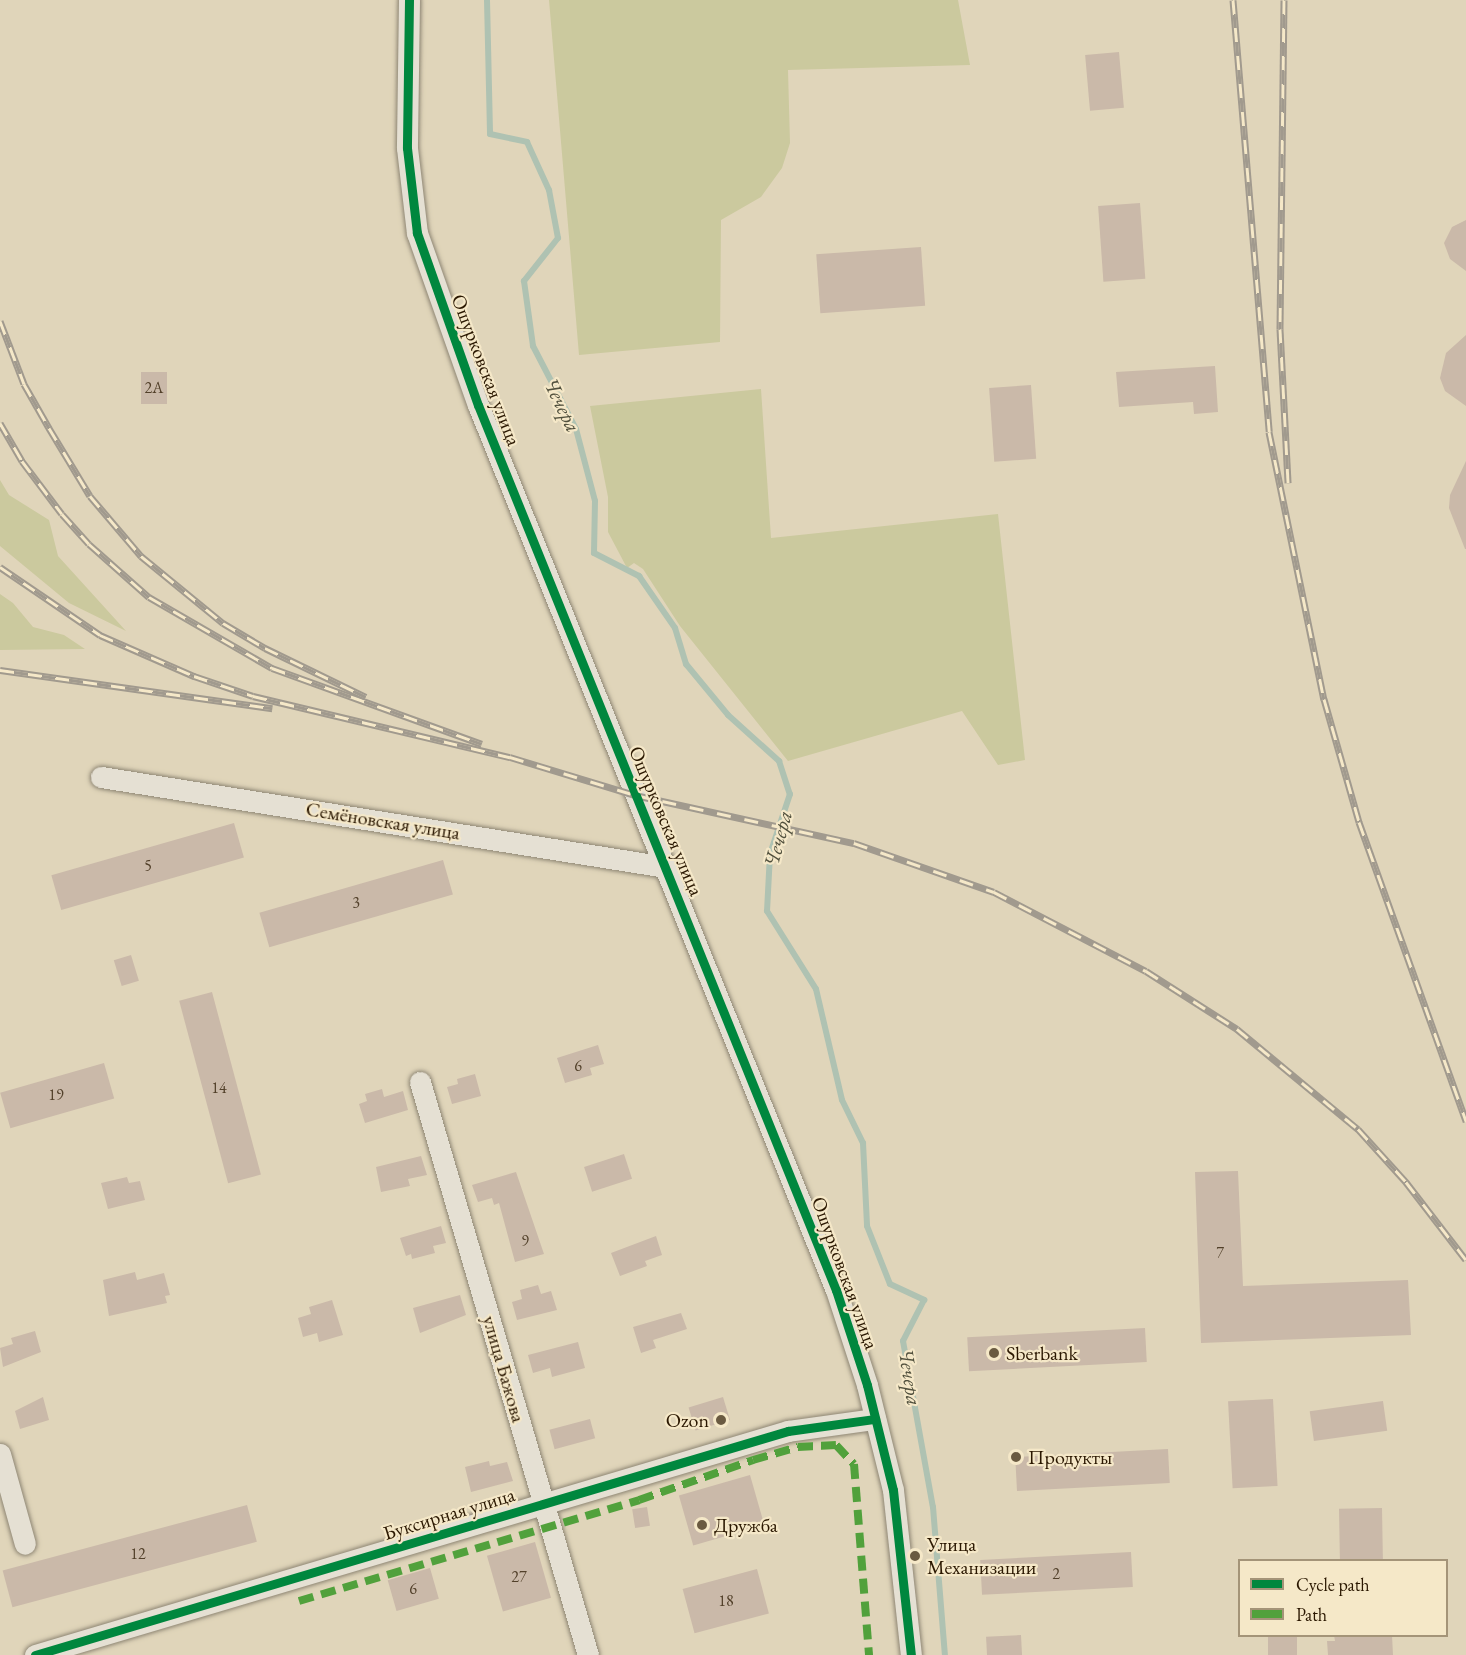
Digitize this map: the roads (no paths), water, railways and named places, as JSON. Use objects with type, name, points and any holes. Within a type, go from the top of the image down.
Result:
[{"type":"street","name":"Ошурковская улица","points":[[409,0],[407,148],[417,233],[483,416],[836,1290],[875,1419],[893,1490],[911,1655]]},
{"type":"street","name":"Семёновская улица","points":[[101,777],[666,867]]},
{"type":"street","name":"улица Бажова","points":[[420,1082],[588,1655]]},
{"type":"street","name":"Буксирная улица","points":[[35,1655],[788,1431],[875,1419]]},
{"type":"street","points":[[0,1454],[25,1544]]},
{"type":"waterway","name":"Чечера","points":[[487,0],[490,134],[527,142],[549,190],[558,238],[524,281],[533,346],[576,429],[595,501],[594,553],[639,576],[675,628],[686,664],[728,715],[779,761],[790,794],[770,854],[767,911],[816,989],[842,1100],[863,1143],[867,1226],[890,1284],[924,1300],[903,1341],[933,1507],[945,1655]]},
{"type":"railway","points":[[1233,0],[1269,432],[1324,699],[1359,822],[1466,1121]]},
{"type":"railway","points":[[1284,0],[1280,329],[1288,483]]},
{"type":"railway","points":[[0,321],[24,384],[49,428],[90,496],[141,556],[223,623],[265,648],[366,697]]},
{"type":"railway","points":[[0,423],[22,461],[62,514],[89,544],[149,597],[272,668],[482,744]]},
{"type":"railway","points":[[0,567],[100,635],[194,676],[253,696],[510,757],[635,795],[854,843],[994,892],[1146,971],[1237,1029],[1358,1129],[1406,1182],[1466,1260]]},
{"type":"railway","points":[[0,670],[272,708]]},
{"type":"place","name":"Sberbank","points":[[994,1353]]},
{"type":"place","name":"Ozon","points":[[721,1420]]},
{"type":"place","name":"Продукты","points":[[1016,1457]]},
{"type":"place","name":"Дружба","points":[[702,1525]]},
{"type":"place","name":"Улица Механизации","points":[[915,1556]]}]
